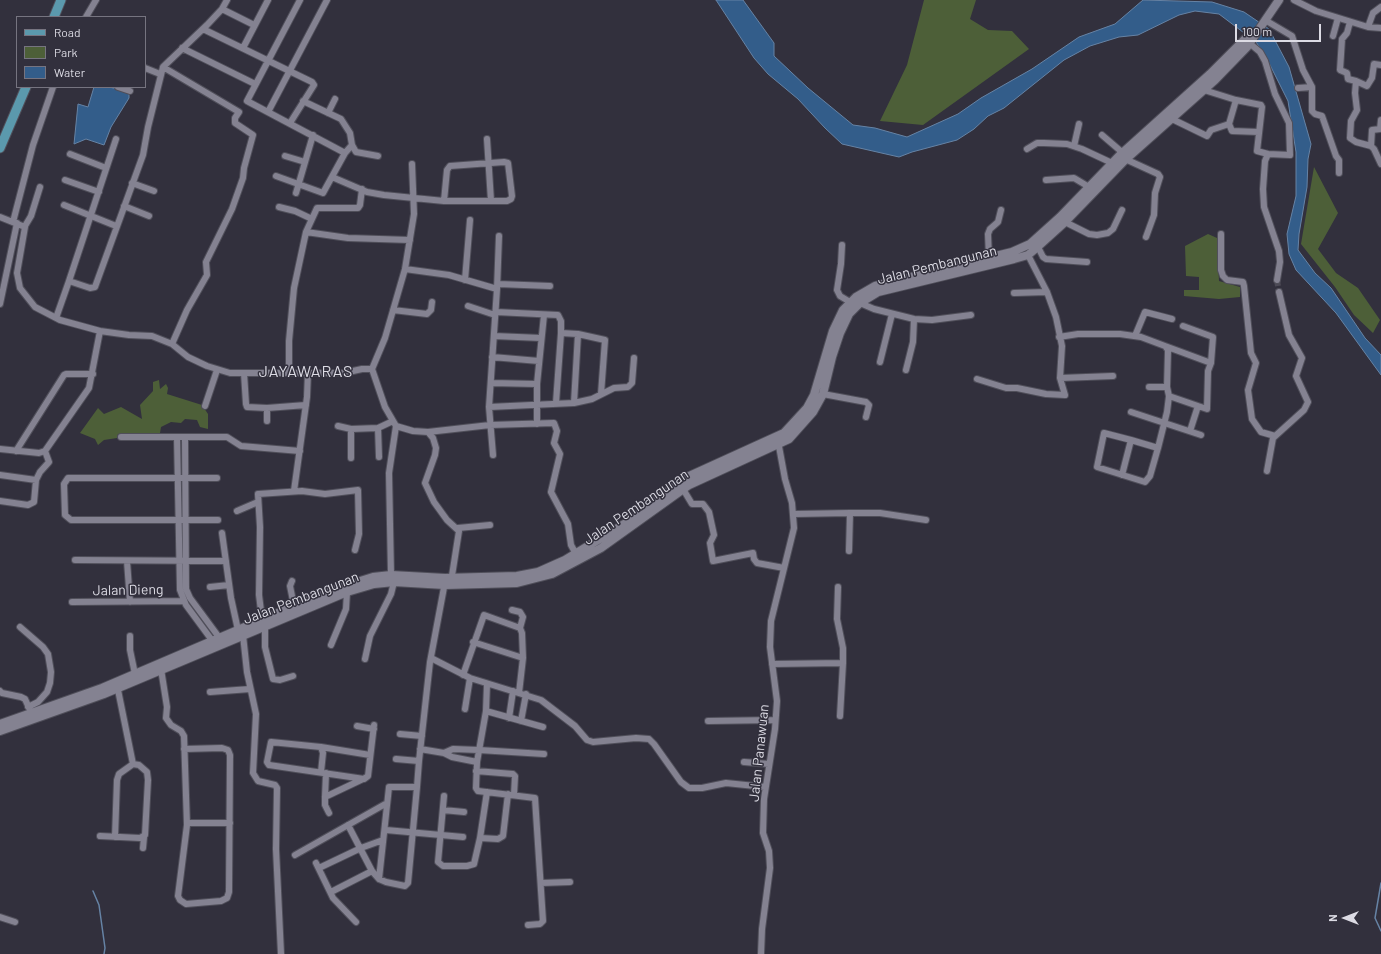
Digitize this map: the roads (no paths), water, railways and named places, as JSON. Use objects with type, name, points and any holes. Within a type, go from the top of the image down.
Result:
[{"type":"main road","points":[[54,16],[62,0]]},
{"type":"main road","name":"Jalan Pembangunan","points":[[1262,21],[1272,0]]},
{"type":"main road","name":"Jalan Pembangunan","points":[[264,622],[294,606],[341,587],[373,577],[518,583],[540,579],[565,564],[601,548],[685,478],[778,441],[789,439],[813,412],[823,394],[832,357],[840,333],[849,314],[860,303],[878,292],[974,265],[989,258],[1022,249],[1030,244],[1062,220],[1089,187],[1112,163],[1172,119],[1204,90],[1249,40],[1278,0]]},
{"type":"main road","name":"Jalan Pembangunan","points":[[565,564],[576,554],[635,520],[683,489],[778,441],[807,408],[814,395],[833,331],[840,314],[850,302],[875,286],[1028,255],[1038,247],[1122,156],[1249,40]]},
{"type":"main road","points":[[0,148],[26,88]]},
{"type":"main road","name":"Jalan Pembangunan","points":[[0,732],[161,669],[264,622],[347,592],[393,578]]},
{"type":"main road","name":"Jalan Pembangunan","points":[[0,724],[30,710],[117,685],[135,674],[218,642]]},
{"type":"street","points":[[87,16],[96,0]]},
{"type":"street","points":[[69,281],[90,288],[95,287],[116,226],[144,155],[160,74],[163,67],[203,29],[222,9],[227,0]]},
{"type":"street","points":[[243,48],[267,0]]},
{"type":"street","points":[[300,0],[247,101],[345,153]]},
{"type":"street","points":[[1294,0],[1316,11],[1350,22],[1368,27],[1381,28]]},
{"type":"street","points":[[268,112],[324,1]]},
{"type":"street","points":[[1368,27],[1373,14],[1381,7]]},
{"type":"street","points":[[222,9],[254,25]]},
{"type":"street","points":[[1333,36],[1338,18]]},
{"type":"street","points":[[1262,21],[1291,34],[1303,70],[1312,87],[1312,111],[1315,114],[1322,116],[1336,156],[1339,160],[1340,173]]},
{"type":"street","points":[[1350,22],[1347,33],[1342,39],[1340,70],[1346,73],[1348,79],[1367,86],[1372,78],[1374,64],[1381,65]]},
{"type":"street","points":[[203,29],[269,59],[288,71],[313,83],[314,85],[290,123]]},
{"type":"street","points":[[1204,90],[1236,100],[1261,105],[1256,150],[1268,154],[1290,155],[1290,130],[1275,94],[1265,61],[1260,52],[1249,40]]},
{"type":"street","points":[[182,48],[255,84]]},
{"type":"street","points":[[163,67],[239,112],[235,118],[235,123],[253,135],[244,168],[243,178],[232,209],[205,263],[207,274],[187,310],[172,344]]},
{"type":"street","points":[[146,68],[160,74]]},
{"type":"street","points":[[1356,81],[1355,93],[1357,110],[1351,121],[1350,138],[1356,142],[1371,146],[1381,164]]},
{"type":"street","points":[[1298,88],[1312,87]]},
{"type":"street","points":[[0,304],[15,222],[33,145],[53,88]]},
{"type":"street","points":[[121,88],[130,91]]},
{"type":"street","points":[[328,113],[335,99]]},
{"type":"street","points":[[1236,100],[1229,124],[1232,131],[1259,132]]},
{"type":"street","points":[[303,101],[343,121],[352,138],[352,145],[356,152],[378,156]]},
{"type":"street","points":[[1172,119],[1207,136],[1211,130],[1229,124]]},
{"type":"street","points":[[1371,146],[1372,130],[1380,130],[1381,120]]},
{"type":"street","points":[[1074,146],[1079,124]]},
{"type":"street","points":[[296,192],[313,135]]},
{"type":"street","points":[[1102,135],[1122,156],[1158,174],[1160,177],[1155,193],[1154,214],[1146,237]]},
{"type":"street","points":[[56,318],[92,216],[116,139]]},
{"type":"street","points":[[488,139],[491,201]]},
{"type":"street","points":[[1027,148],[1037,143],[1074,146],[1112,163]]},
{"type":"street","points":[[276,176],[323,193],[345,153],[352,145]]},
{"type":"street","points":[[70,154],[106,168]]},
{"type":"street","points":[[1268,154],[1265,161],[1263,189],[1264,207],[1279,251],[1280,262],[1278,280]]},
{"type":"street","points":[[285,156],[305,162]]},
{"type":"street","points":[[332,177],[367,192],[384,195],[444,201],[507,201],[512,196],[508,163],[453,165],[448,168],[444,201]]},
{"type":"street","points":[[412,164],[414,214],[405,269],[385,338],[372,369],[385,407],[395,423],[413,431],[428,432],[490,424],[554,423],[556,428],[554,443],[560,454],[551,492],[568,524],[571,545],[576,554]]},
{"type":"street","points":[[1046,180],[1074,178],[1089,187]]},
{"type":"street","points":[[65,180],[99,192]]},
{"type":"street","points":[[132,183],[154,191]]},
{"type":"street","points":[[40,187],[31,216],[25,226],[17,273],[20,288],[35,307],[56,318],[100,331],[129,335],[152,336],[172,344],[188,356],[217,370],[230,373],[344,373],[362,369],[372,369]]},
{"type":"street","points":[[289,373],[289,340],[294,288],[306,232],[317,208],[358,208],[360,205],[362,189]]},
{"type":"street","points":[[64,205],[116,226]]},
{"type":"street","points":[[124,206],[149,216]]},
{"type":"street","points":[[279,207],[294,211],[312,219]]},
{"type":"street","points":[[989,258],[988,234],[990,229],[998,222],[1000,210]]},
{"type":"street","points":[[1062,220],[1089,234],[1097,235],[1108,233],[1113,229],[1122,210]]},
{"type":"street","points":[[0,217],[25,226]]},
{"type":"street","points":[[465,280],[470,220]]},
{"type":"street","points":[[306,232],[348,238],[410,240]]},
{"type":"street","points":[[1221,234],[1221,270],[1223,276],[1228,280],[1243,282],[1244,286],[1252,353],[1256,363],[1248,390],[1252,422],[1261,432],[1274,436]]},
{"type":"street","points":[[493,455],[489,408],[499,236]]},
{"type":"street","points":[[842,245],[837,290],[840,296],[850,302]]},
{"type":"street","points":[[1038,247],[1043,257],[1046,259],[1087,262]]},
{"type":"street","points":[[977,379],[1006,388],[1017,388],[1064,395],[1065,393],[1060,378],[1062,355],[1056,317],[1047,292],[1028,255]]},
{"type":"street","points":[[405,269],[448,275],[497,286],[550,286]]},
{"type":"street","points":[[1014,293],[1047,292]]},
{"type":"street","points":[[1267,471],[1274,436],[1304,410],[1308,402],[1296,376],[1302,358],[1289,336],[1279,292]]},
{"type":"street","points":[[393,310],[427,314],[431,310],[432,302]]},
{"type":"street","points":[[860,303],[892,314],[914,319],[932,320],[970,315]]},
{"type":"street","points":[[468,306],[495,314],[559,316],[561,321],[561,333],[556,403]]},
{"type":"street","points":[[1135,336],[1145,312],[1172,319]]},
{"type":"street","points":[[880,362],[892,314]]},
{"type":"street","points":[[537,424],[538,384],[544,315]]},
{"type":"street","points":[[906,370],[913,342],[914,319]]},
{"type":"street","points":[[1169,396],[1207,409],[1208,371],[1211,362],[1213,338],[1183,326]]},
{"type":"street","points":[[0,449],[39,453],[45,451],[89,388],[93,374],[100,331]]},
{"type":"street","points":[[561,333],[578,334],[606,341],[601,394]]},
{"type":"street","points":[[574,403],[578,334]]},
{"type":"street","points":[[1059,337],[1078,334],[1120,334],[1135,336],[1211,362]]},
{"type":"street","points":[[494,336],[541,338]]},
{"type":"street","points":[[1158,448],[1104,433],[1097,467],[1145,482],[1150,476],[1158,448],[1169,396],[1167,387],[1168,350],[1165,346]]},
{"type":"street","points":[[492,357],[540,361]]},
{"type":"street","points":[[489,408],[574,403],[592,399],[614,388],[630,386],[634,358]]},
{"type":"street","points":[[206,406],[217,370]]},
{"type":"street","points":[[294,491],[306,405],[308,372]]},
{"type":"street","points":[[244,373],[247,407],[267,408],[306,405]]},
{"type":"street","points":[[16,451],[64,375],[93,374]]},
{"type":"street","points":[[1060,378],[1113,376]]},
{"type":"street","points":[[491,383],[538,384]]},
{"type":"street","points":[[1149,387],[1167,387]]},
{"type":"street","points":[[823,394],[866,402],[869,404],[866,417]]},
{"type":"street","points":[[1190,431],[1198,406]]},
{"type":"street","points":[[267,408],[268,421]]},
{"type":"street","points":[[1131,412],[1201,435]]},
{"type":"street","points":[[338,426],[350,429],[378,428],[395,423]]},
{"type":"street","points":[[365,658],[370,636],[391,594],[393,578],[389,473],[395,423]]},
{"type":"street","points":[[378,428],[379,457]]},
{"type":"street","points":[[350,429],[351,458]]},
{"type":"street","points":[[428,432],[433,438],[436,448],[426,479],[427,491],[447,520],[458,528],[490,525]]},
{"type":"street","points":[[121,437],[227,437],[241,446],[300,451]]},
{"type":"street","points":[[178,437],[182,477]]},
{"type":"street","points":[[185,437],[182,477],[179,587],[184,601],[202,625],[218,642]]},
{"type":"street","points":[[1122,475],[1131,440]]},
{"type":"street","name":"Jalan Panawuan","points":[[761,954],[762,929],[770,868],[769,850],[763,833],[765,787],[777,702],[770,647],[771,622],[794,528],[794,514],[785,479],[778,441]]},
{"type":"street","points":[[0,501],[30,504],[36,496],[36,480],[40,472],[49,462],[45,451]]},
{"type":"street","points":[[0,475],[36,480]]},
{"type":"street","points":[[217,478],[68,478],[64,484],[65,515],[71,520],[218,520]]},
{"type":"street","points":[[683,489],[692,504],[703,504],[709,512],[714,534],[710,543],[713,561],[753,553],[754,559],[757,563],[784,568]]},
{"type":"street","points":[[293,676],[280,680],[273,679],[265,647],[264,622],[259,595],[260,527],[257,496],[260,493],[294,491],[325,494],[358,490],[359,534],[355,550]]},
{"type":"street","points":[[237,510],[258,502]]},
{"type":"street","points":[[848,552],[850,513]]},
{"type":"street","points":[[794,514],[880,514],[926,520]]},
{"type":"street","points":[[182,520],[187,562],[187,593],[208,620],[218,642]]},
{"type":"street","points":[[348,825],[372,871],[379,879],[386,882],[407,885],[417,787],[418,761],[431,658],[459,536],[458,528]]},
{"type":"street","points":[[222,533],[229,585],[241,632],[250,689],[256,714],[253,773],[256,779],[260,782],[275,785],[277,788],[276,849],[281,954]]},
{"type":"street","points":[[75,560],[187,562],[226,561]]},
{"type":"street","points":[[127,561],[130,602]]},
{"type":"street","points":[[292,581],[291,592],[294,606]]},
{"type":"street","points":[[210,587],[229,585]]},
{"type":"street","points":[[838,587],[837,619],[843,648],[840,716]]},
{"type":"street","points":[[331,645],[346,609],[347,592]]},
{"type":"street","name":"Jalan Dieng","points":[[72,602],[184,601]]},
{"type":"street","points":[[509,718],[523,658],[522,633],[520,628],[523,614],[517,610],[512,610]]},
{"type":"street","points":[[463,675],[473,642],[484,615],[520,628]]},
{"type":"street","points":[[202,625],[208,620]]},
{"type":"street","points":[[0,691],[8,695],[22,697],[30,710],[47,692],[51,672],[48,654],[43,647],[20,627]]},
{"type":"street","points":[[130,636],[130,650],[135,674]]},
{"type":"street","points":[[473,642],[523,658]]},
{"type":"street","points":[[431,658],[470,678],[526,694],[540,700],[574,726],[587,740],[593,742],[636,738],[649,739],[681,782],[689,788],[702,788],[726,783],[765,787]]},
{"type":"street","points":[[772,664],[843,663]]},
{"type":"street","points":[[161,669],[167,706],[166,718],[171,725],[182,733],[184,749],[187,823],[178,896],[180,900],[186,904],[201,904],[221,901],[227,898],[229,892],[230,755],[228,750],[222,748],[184,749]]},
{"type":"street","points":[[465,709],[470,678]]},
{"type":"street","points":[[487,684],[486,711],[477,762],[476,788],[478,791],[536,798],[543,921],[540,924],[528,925]]},
{"type":"street","points":[[117,685],[133,764]]},
{"type":"street","points":[[210,692],[250,689]]},
{"type":"street","points":[[521,721],[526,694]]},
{"type":"street","points":[[486,711],[543,727]]},
{"type":"street","points":[[708,721],[775,720]]},
{"type":"street","points":[[324,797],[368,776],[374,727],[357,726]]},
{"type":"street","points":[[400,734],[422,736]]},
{"type":"street","points":[[364,779],[269,765],[267,760],[272,741],[370,755]]},
{"type":"street","points":[[321,747],[323,753],[325,805],[330,813]]},
{"type":"street","points":[[420,749],[444,752],[454,750],[479,750],[544,754]]},
{"type":"street","points":[[444,752],[452,757],[477,762]]},
{"type":"street","points":[[254,757],[267,760]]},
{"type":"street","points":[[396,759],[418,761]]},
{"type":"street","points":[[744,762],[769,764]]},
{"type":"street","points":[[114,836],[117,780],[119,774],[125,767],[133,764],[139,765],[146,772],[148,780],[146,825],[143,848]]},
{"type":"street","points":[[476,771],[514,774],[503,836],[498,838],[480,838]]},
{"type":"street","points":[[379,879],[383,840],[386,830],[387,803],[391,785],[417,787]]},
{"type":"street","points":[[444,796],[438,862],[443,866],[472,866],[480,838],[487,792]]},
{"type":"street","points":[[295,856],[387,803]]},
{"type":"street","points":[[443,810],[464,812]]},
{"type":"street","points":[[187,823],[230,823]]},
{"type":"street","points":[[386,830],[463,837]]},
{"type":"street","points":[[100,836],[144,837]]},
{"type":"street","points":[[356,922],[339,906],[317,866],[383,840]]},
{"type":"street","points":[[330,892],[372,871]]},
{"type":"street","points":[[541,883],[570,882]]},
{"type":"street","points":[[0,917],[15,922]]},
{"type":"water","points":[[716,0],[743,0],[774,43],[774,56],[808,88],[853,125],[875,128],[907,137],[958,114],[981,98],[1032,69],[1079,37],[1115,24],[1143,0],[1212,2],[1244,12],[1269,29],[1289,67],[1311,144],[1308,159],[1307,187],[1299,234],[1298,250],[1315,273],[1331,288],[1365,338],[1381,355],[1381,375],[1336,313],[1296,270],[1289,254],[1287,234],[1296,196],[1296,152],[1288,101],[1266,57],[1256,42],[1219,14],[1195,11],[1179,15],[1138,35],[1119,37],[1090,46],[1064,60],[1004,108],[988,116],[974,129],[957,140],[899,157],[842,144],[798,99],[768,74],[754,58]]},
{"type":"water","points":[[94,88],[113,88],[129,93],[129,98],[111,127],[104,145],[86,139],[74,144],[78,104],[88,107]]},
{"type":"waterway","points":[[1381,883],[1375,918],[1381,931]]},
{"type":"waterway","points":[[93,891],[99,905],[105,948],[104,954]]},
{"type":"tunnel","points":[[1277,280],[1279,292]]},
{"type":"district","name":"JAYAWARAS","points":[[306,372]]}]
